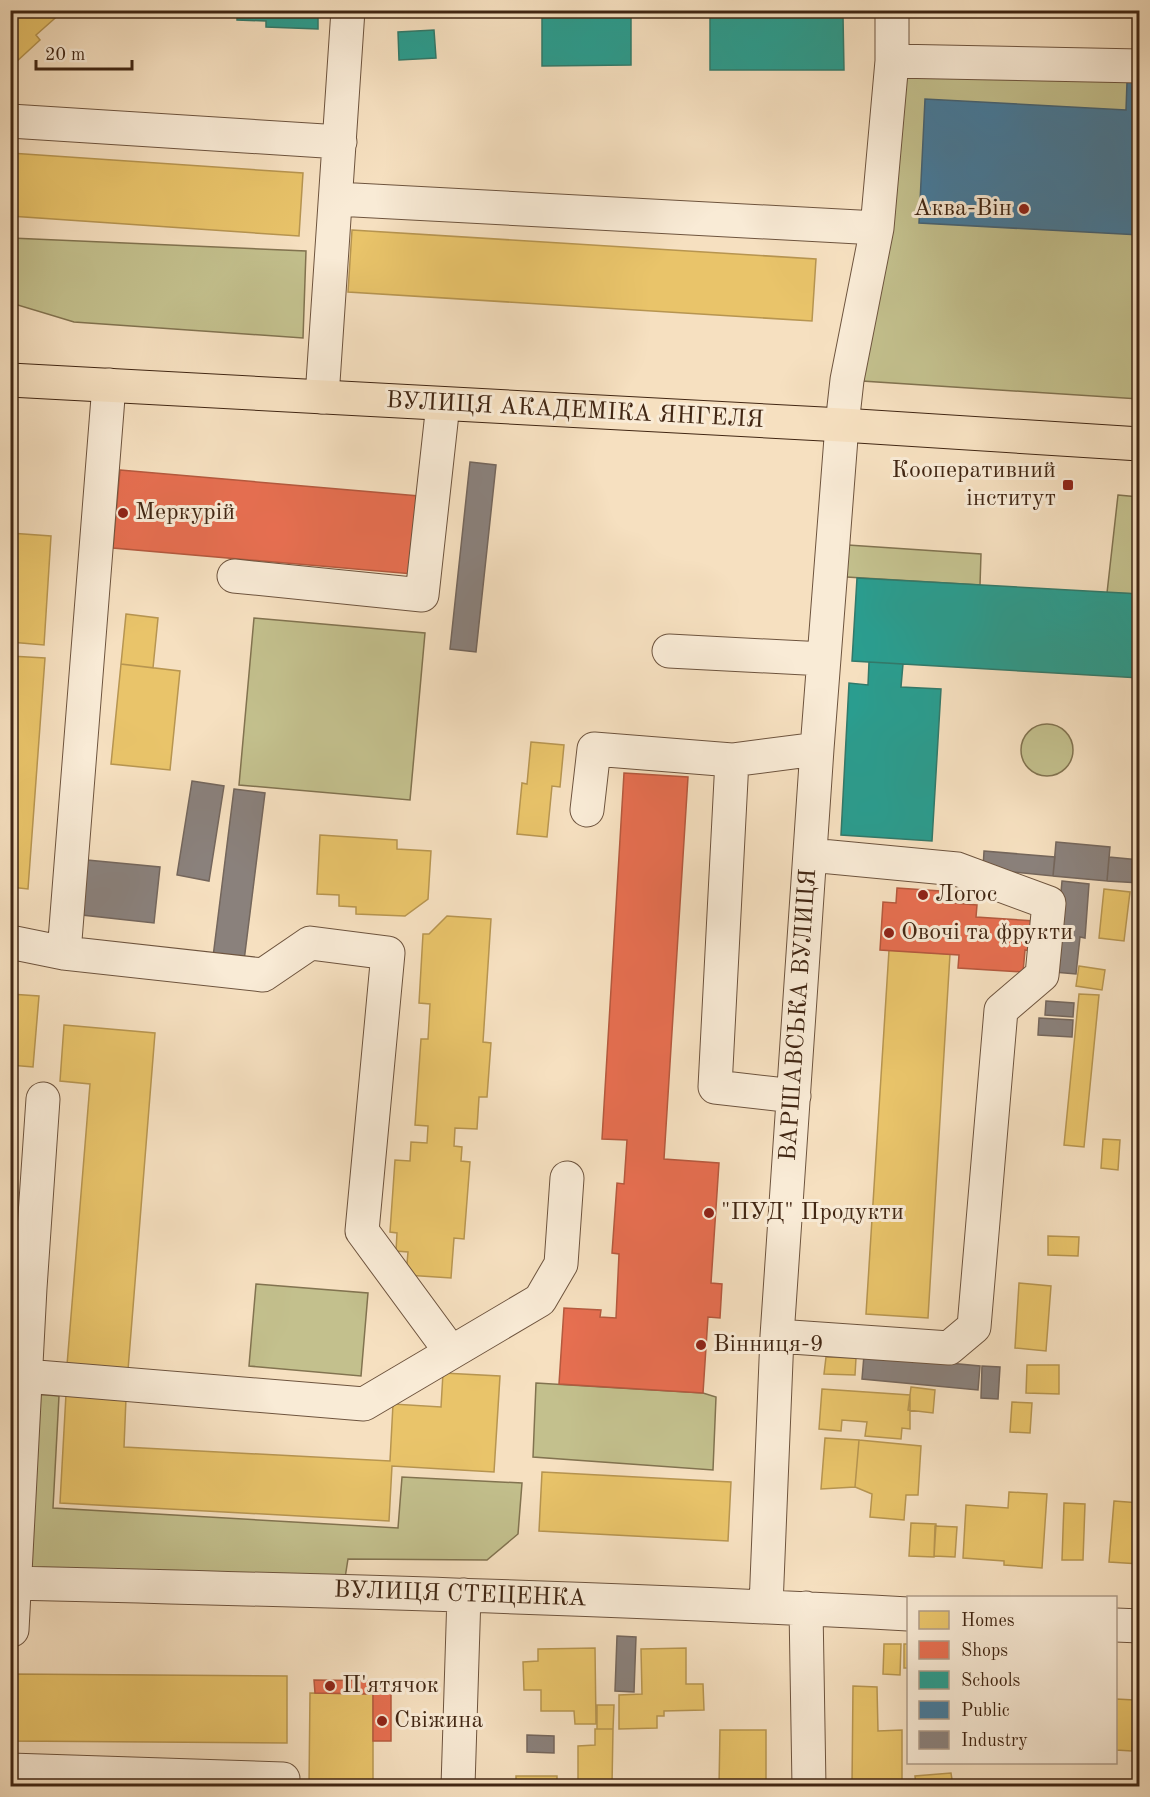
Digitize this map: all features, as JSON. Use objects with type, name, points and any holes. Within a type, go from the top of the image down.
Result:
[{"type":"main road","name":"ВУЛИЦЯ АКАДЕМІКА ЯНГЕЛЯ","points":[[10,380],[842,425],[1140,444]]},
{"type":"street","points":[[322,397],[348,10]]},
{"type":"street","name":"ВАРШАВСЬКА ВУЛИЦЯ","points":[[766,1606],[777,1336],[817,749],[842,425],[847,380],[877,228],[892,61],[892,10]]},
{"type":"street","points":[[892,61],[1140,66]]},
{"type":"street","points":[[10,121],[340,142]]},
{"type":"street","points":[[336,199],[877,228]]},
{"type":"street","points":[[64,953],[109,386]]},
{"type":"street","points":[[234,576],[422,595],[443,404]]},
{"type":"street","points":[[669,651],[824,659]]},
{"type":"street","points":[[587,810],[594,749],[732,760],[817,749]]},
{"type":"street","points":[[732,760],[715,1087],[794,1096]]},
{"type":"street","points":[[777,1336],[949,1348],[974,1327],[1001,1010],[1042,975],[1048,903],[957,869],[810,855]]},
{"type":"street","points":[[10,942],[64,953],[263,975],[309,943],[388,953],[362,1231],[451,1352]]},
{"type":"street","points":[[12,1630],[12,1583],[25,1376],[20,1287],[43,1100]]},
{"type":"street","points":[[25,1376],[364,1404],[540,1300],[561,1264],[567,1178]]},
{"type":"street","name":"ВУЛИЦЯ СТЕЦЕНКА","points":[[12,1583],[464,1595],[766,1606],[907,1614]]},
{"type":"street","points":[[458,1786],[464,1595]]},
{"type":"street","points":[[806,1608],[809,1786]]},
{"type":"street","points":[[1117,1624],[1140,1626]]},
{"type":"street","points":[[10,1770],[283,1779],[283,1786]]},
{"type":"shaded area","points":[[892,61],[1139,66],[1139,399],[847,380]]},
{"type":"shaded area","points":[[11,238],[306,251],[303,338],[74,322],[11,303]]},
{"type":"shaded area","points":[[1118,495],[1139,497],[1139,594],[1107,593]]},
{"type":"shaded area","points":[[833,544],[981,554],[980,585],[830,576]]},
{"type":"shaded area","points":[[254,618],[425,633],[410,800],[239,785]]},
{"type":"shaded area","points":[[1047,724],[1057,726],[1065,732],[1071,740],[1073,750],[1071,760],[1065,768],[1057,774],[1047,776],[1037,774],[1029,768],[1023,760],[1021,750],[1023,740],[1029,732],[1037,726]]},
{"type":"shaded area","points":[[256,1284],[368,1293],[361,1376],[249,1366]]},
{"type":"shaded area","points":[[536,1383],[703,1393],[716,1397],[713,1470],[533,1457]]},
{"type":"shaded area","points":[[35,1394],[59,1396],[53,1508],[398,1528],[402,1477],[522,1483],[518,1534],[487,1560],[348,1559],[345,1578],[22,1571]]},
{"type":"building: Homes","points":[[10,10],[75,10],[67,17],[62,12],[36,35],[40,40],[16,62],[10,58]]},
{"type":"building: Homes","points":[[10,153],[303,173],[299,236],[10,216]]},
{"type":"building: Homes","points":[[352,230],[816,259],[812,321],[348,292]]},
{"type":"building: Homes","points":[[10,533],[51,536],[44,645],[10,642]]},
{"type":"building: Homes","points":[[126,614],[158,618],[153,668],[121,664]]},
{"type":"building: Homes","points":[[10,656],[45,658],[28,889],[10,887]]},
{"type":"building: Homes","points":[[121,664],[180,671],[170,770],[111,764]]},
{"type":"building: Homes","points":[[531,742],[564,745],[560,787],[552,786],[547,837],[517,834],[522,783],[527,784]]},
{"type":"building: Homes","points":[[320,835],[397,840],[397,849],[431,851],[428,899],[405,916],[356,914],[356,907],[339,906],[339,895],[317,894]]},
{"type":"building: Homes","points":[[1104,889],[1130,892],[1124,941],[1099,938]]},
{"type":"building: Homes","points":[[447,916],[491,919],[483,1042],[491,1043],[487,1097],[479,1097],[477,1129],[455,1128],[454,1146],[462,1147],[461,1161],[470,1162],[464,1239],[454,1238],[451,1278],[406,1275],[408,1252],[396,1251],[397,1233],[390,1232],[395,1160],[410,1161],[411,1142],[427,1143],[428,1126],[415,1125],[421,1039],[428,1039],[430,1004],[419,1003],[423,934],[429,934]]},
{"type":"building: Homes","points":[[889,950],[950,954],[928,1318],[866,1314]]},
{"type":"building: Homes","points":[[1079,966],[1105,970],[1102,990],[1076,986]]},
{"type":"building: Homes","points":[[10,994],[39,996],[33,1067],[10,1065]]},
{"type":"building: Homes","points":[[1079,994],[1099,995],[1084,1147],[1064,1145]]},
{"type":"building: Homes","points":[[64,1025],[155,1033],[128,1370],[67,1365],[90,1084],[60,1081]]},
{"type":"building: Homes","points":[[1103,1139],[1120,1140],[1118,1170],[1101,1168]]},
{"type":"building: Homes","points":[[1048,1236],[1079,1237],[1078,1256],[1048,1255]]},
{"type":"building: Homes","points":[[1019,1283],[1051,1286],[1046,1351],[1015,1348]]},
{"type":"building: Homes","points":[[826,1357],[856,1358],[855,1375],[824,1374]]},
{"type":"building: Homes","points":[[1027,1365],[1059,1365],[1059,1394],[1026,1393]]},
{"type":"building: Homes","points":[[443,1373],[500,1376],[494,1472],[392,1466],[389,1521],[60,1503],[66,1394],[126,1398],[124,1447],[390,1461],[393,1404],[441,1407]]},
{"type":"building: Homes","points":[[911,1387],[935,1390],[933,1413],[908,1410]]},
{"type":"building: Homes","points":[[822,1389],[910,1395],[910,1429],[902,1428],[901,1439],[865,1436],[867,1422],[842,1420],[841,1431],[819,1429]]},
{"type":"building: Homes","points":[[1012,1402],[1032,1403],[1030,1433],[1010,1432]]},
{"type":"building: Homes","points":[[825,1438],[859,1440],[855,1487],[821,1489]]},
{"type":"building: Homes","points":[[859,1440],[921,1446],[918,1495],[906,1495],[904,1520],[870,1517],[872,1494],[855,1487]]},
{"type":"building: Homes","points":[[542,1472],[731,1482],[728,1541],[539,1531]]},
{"type":"building: Homes","points":[[1009,1492],[1047,1494],[1042,1568],[1004,1565],[1004,1561],[963,1558],[966,1505],[1008,1508]]},
{"type":"building: Homes","points":[[1114,1501],[1140,1503],[1140,1564],[1109,1562]]},
{"type":"building: Homes","points":[[1064,1503],[1085,1504],[1083,1560],[1062,1560]]},
{"type":"building: Homes","points":[[911,1523],[936,1524],[934,1557],[909,1556]]},
{"type":"building: Homes","points":[[935,1526],[957,1527],[955,1557],[934,1556]]},
{"type":"building: Homes","points":[[884,1644],[901,1644],[900,1675],[883,1674]]},
{"type":"building: Homes","points":[[904,1644],[907,1644],[907,1668],[904,1668]]},
{"type":"building: Homes","points":[[595,1648],[596,1724],[575,1724],[574,1711],[541,1711],[541,1690],[524,1690],[523,1662],[538,1661],[538,1649]]},
{"type":"building: Homes","points":[[686,1648],[686,1684],[703,1684],[704,1710],[664,1711],[664,1716],[657,1716],[657,1728],[619,1729],[619,1695],[642,1694],[641,1649]]},
{"type":"building: Homes","points":[[10,1674],[287,1676],[287,1743],[10,1741]]},
{"type":"building: Homes","points":[[853,1686],[877,1687],[878,1731],[902,1730],[902,1786],[852,1786]]},
{"type":"building: Homes","points":[[310,1693],[373,1694],[373,1786],[309,1786]]},
{"type":"building: Homes","points":[[1117,1699],[1134,1700],[1132,1751],[1117,1750]]},
{"type":"building: Homes","points":[[597,1705],[614,1705],[613,1729],[597,1729]]},
{"type":"building: Homes","points":[[595,1729],[613,1729],[612,1786],[578,1786],[578,1746],[595,1745]]},
{"type":"building: Homes","points":[[720,1730],[766,1730],[766,1786],[719,1786]]},
{"type":"building: Homes","points":[[951,1773],[953,1786],[916,1786],[915,1776]]},
{"type":"building: Homes","points":[[516,1776],[557,1776],[557,1786],[516,1786]]},
{"type":"building: Shops","points":[[120,470],[419,496],[413,574],[113,548]]},
{"type":"building: Shops","points":[[624,773],[688,777],[664,1159],[719,1163],[711,1283],[722,1284],[720,1318],[708,1317],[703,1393],[559,1384],[564,1308],[601,1310],[600,1317],[616,1318],[619,1254],[612,1253],[617,1183],[624,1184],[627,1140],[602,1139]]},
{"type":"building: Shops","points":[[897,888],[955,892],[954,903],[977,905],[976,917],[1035,921],[1033,951],[1025,950],[1023,972],[958,968],[959,955],[880,950],[883,902],[896,903]]},
{"type":"building: Shops","points":[[314,1680],[391,1681],[391,1741],[373,1741],[373,1694],[315,1693]]},
{"type":"building: Schools","points":[[237,10],[318,10],[318,29],[266,27],[266,21],[237,20]]},
{"type":"building: Schools","points":[[542,10],[631,10],[631,65],[542,66]]},
{"type":"building: Schools","points":[[720,10],[837,10],[837,16],[843,16],[844,70],[710,70],[710,15],[720,15]]},
{"type":"building: Schools","points":[[434,30],[436,58],[399,60],[398,32]]},
{"type":"building: Schools","points":[[857,578],[1140,594],[1140,678],[852,661]]},
{"type":"building: Schools","points":[[869,662],[903,664],[901,687],[941,689],[932,841],[841,835],[849,683],[868,685]]},
{"type":"building: Public","points":[[1127,82],[1140,83],[1140,235],[919,223],[925,99],[1126,110]]},
{"type":"building: Industry","points":[[470,462],[496,465],[476,652],[450,649]]},
{"type":"building: Industry","points":[[192,781],[224,786],[209,881],[177,875]]},
{"type":"building: Industry","points":[[234,789],[265,793],[244,961],[213,957]]},
{"type":"building: Industry","points":[[1056,842],[1110,847],[1107,881],[1053,876]]},
{"type":"building: Industry","points":[[984,851],[1055,857],[1053,876],[983,869]]},
{"type":"building: Industry","points":[[1109,857],[1140,860],[1140,883],[1107,881]]},
{"type":"building: Industry","points":[[87,860],[160,867],[154,923],[82,915]]},
{"type":"building: Industry","points":[[1062,881],[1089,884],[1085,938],[1080,937],[1076,974],[1054,972]]},
{"type":"building: Industry","points":[[1046,1001],[1074,1003],[1073,1017],[1045,1015]]},
{"type":"building: Industry","points":[[1039,1018],[1073,1020],[1072,1037],[1038,1035]]},
{"type":"building: Industry","points":[[864,1355],[980,1366],[978,1390],[862,1379]]},
{"type":"building: Industry","points":[[982,1366],[1000,1367],[998,1399],[981,1398]]},
{"type":"building: Industry","points":[[617,1636],[636,1637],[634,1692],[615,1691]]},
{"type":"building: Industry","points":[[527,1735],[554,1736],[554,1753],[527,1752]]},
{"type":"place","name":"Аква-Він","points":[[1024,209]]},
{"type":"place","name":"Кооперативний інститут","points":[[1068,485]]},
{"type":"place","name":"Меркурій","points":[[123,513]]},
{"type":"place","name":"Логос","points":[[923,895]]},
{"type":"place","name":"Овочі та фрукти","points":[[889,933]]},
{"type":"place","name":"\"ПУД\" Продукти","points":[[709,1213]]},
{"type":"place","name":"Вінниця-9","points":[[701,1345]]},
{"type":"place","name":"П'ятячок","points":[[330,1686]]},
{"type":"place","name":"Свіжина","points":[[382,1721]]}]
